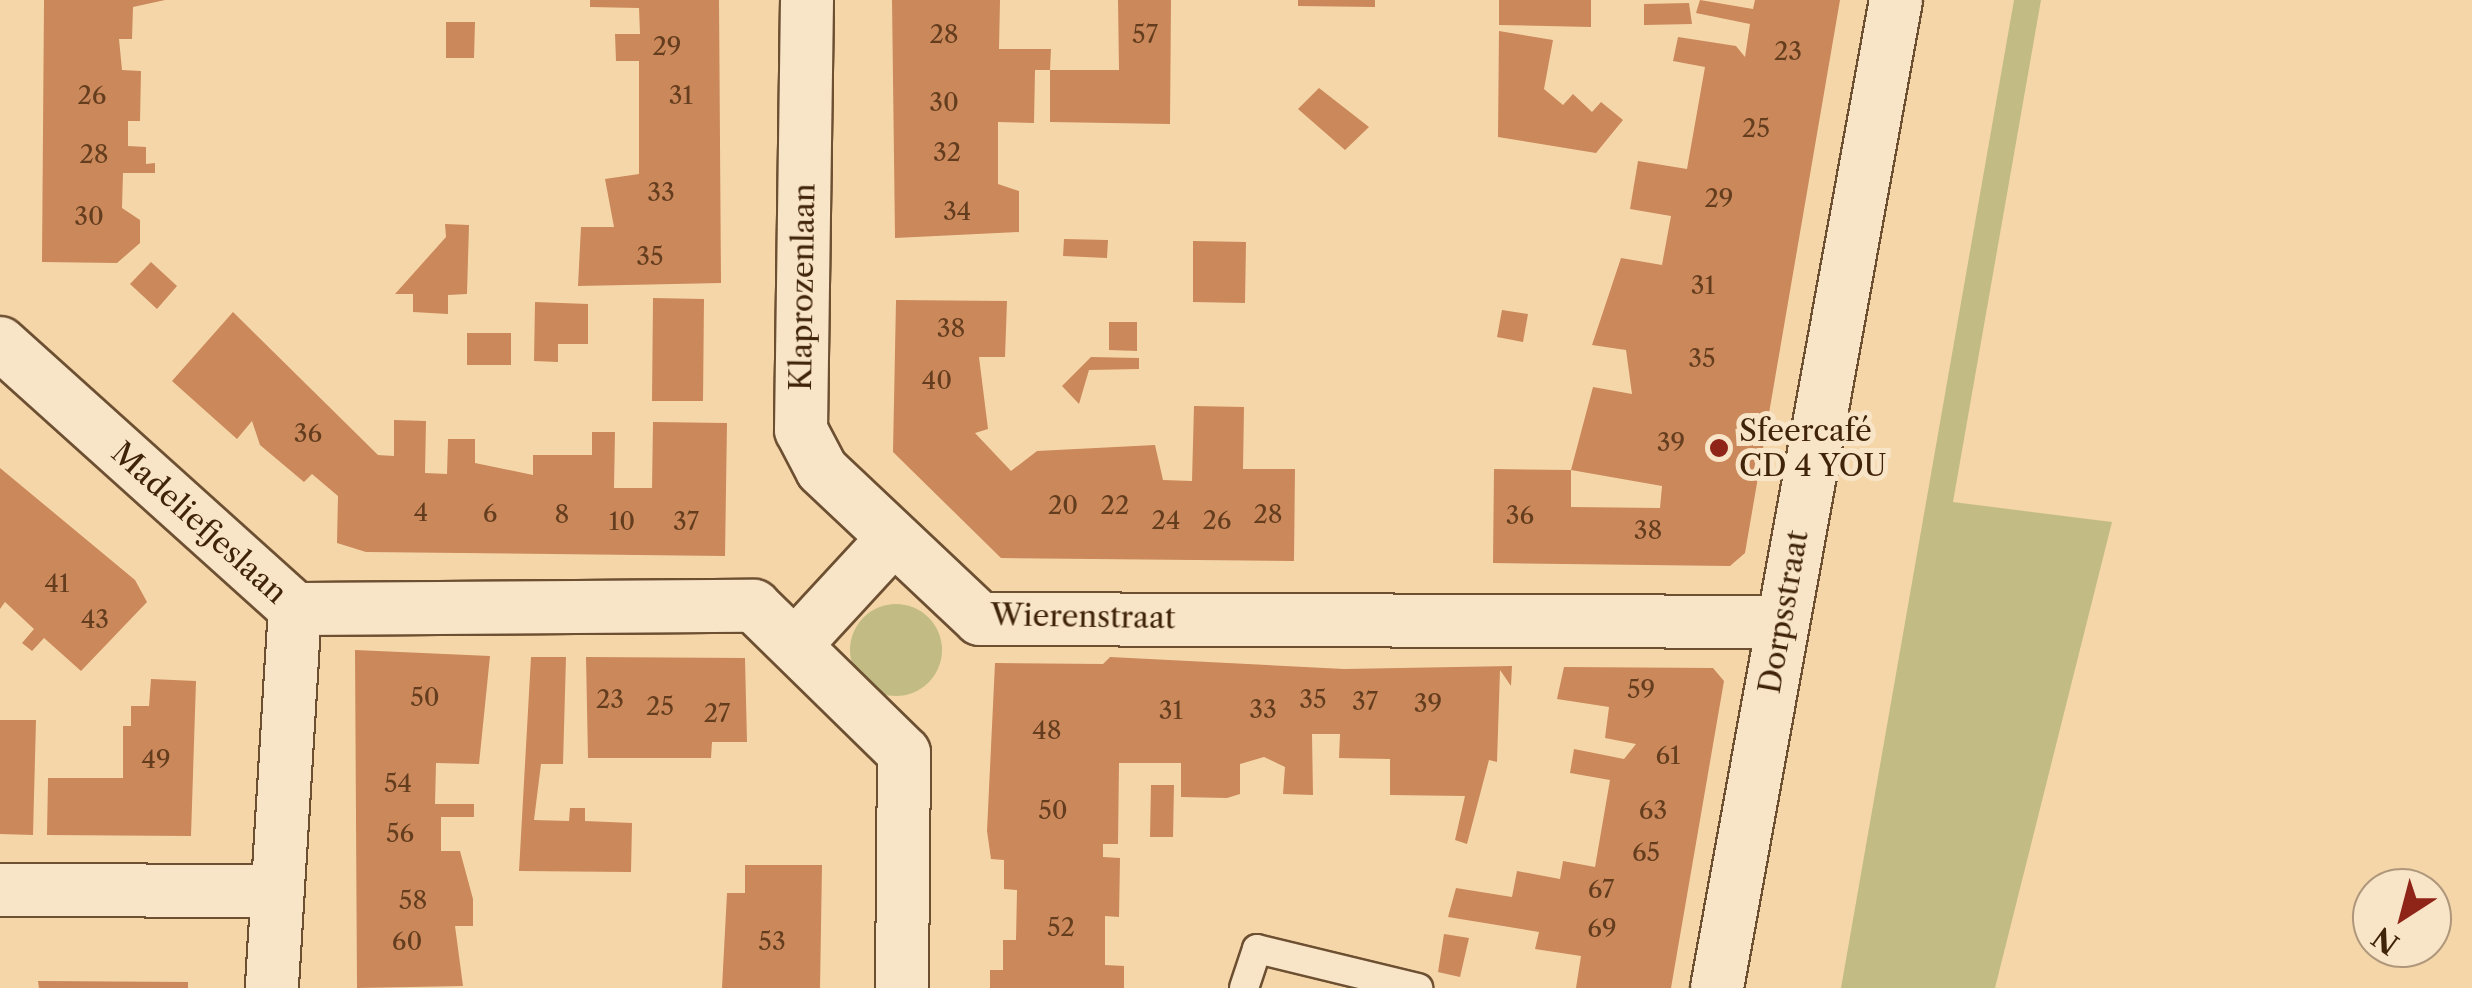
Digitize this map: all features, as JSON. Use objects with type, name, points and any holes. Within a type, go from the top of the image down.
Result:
[{"type":"street","name":"Klaprozenlaan","points":[[807,0],[801,430],[822,470],[893,539]]},
{"type":"street","name":"Dorpsstraat","points":[[1717,988],[1896,0]]},
{"type":"street","name":"Madeliefjeslaan","points":[[0,342],[295,610],[272,892],[272,988]]},
{"type":"street","name":"Wierenstraat","points":[[893,539],[980,619],[1782,622]]},
{"type":"street","points":[[796,644],[893,539]]},
{"type":"street","points":[[295,610],[754,606],[904,754],[902,988]]},
{"type":"street","points":[[0,890],[272,892]]},
{"type":"lane","points":[[1244,988],[1257,949],[1418,988]]},
{"type":"shaded area","points":[[2014,0],[2041,0],[1953,502],[2112,522],[1995,988],[1841,988]]},
{"type":"shaded area","points":[[896,604],[929,617],[942,650],[929,683],[896,696],[863,683],[850,650],[863,617]]},
{"type":"building","points":[[44,0],[165,0],[133,7],[132,39],[119,39],[122,70],[141,71],[140,121],[128,121],[128,146],[146,147],[146,164],[155,163],[155,173],[123,173],[122,208],[140,220],[140,243],[117,263],[42,262]]},
{"type":"building","points":[[590,0],[719,0],[721,283],[578,286],[581,227],[614,227],[605,179],[639,174],[639,61],[616,61],[615,34],[640,34],[639,8],[590,7]]},
{"type":"building","points":[[892,0],[1000,0],[999,49],[1051,49],[1050,70],[1035,70],[1034,123],[998,122],[998,184],[1019,191],[1019,232],[895,238]]},
{"type":"building","points":[[1118,0],[1171,0],[1170,124],[1050,122],[1050,70],[1119,70]]},
{"type":"building","points":[[1298,0],[1375,0],[1375,7],[1298,6]]},
{"type":"building","points":[[1499,0],[1591,0],[1591,27],[1499,25]]},
{"type":"building","points":[[1700,0],[1753,9],[1755,0],[1840,0],[1745,553],[1730,566],[1493,563],[1494,469],[1571,470],[1593,387],[1632,394],[1626,350],[1592,345],[1621,258],[1662,265],[1671,216],[1630,209],[1638,161],[1687,169],[1705,67],[1673,61],[1678,37],[1736,46],[1745,57],[1750,24],[1696,13]],"holes":[[[1571,470],[1662,486],[1660,508],[1571,507]]]},
{"type":"building","points":[[1689,3],[1692,24],[1644,25],[1644,4]]},
{"type":"building","points":[[446,22],[475,22],[474,58],[446,58]]},
{"type":"building","points":[[1499,31],[1553,40],[1544,89],[1563,105],[1573,94],[1592,112],[1601,102],[1623,120],[1596,153],[1498,137]]},
{"type":"building","points":[[1319,88],[1369,127],[1345,150],[1298,109]]},
{"type":"building","points":[[445,224],[469,225],[467,294],[448,295],[448,314],[413,312],[413,294],[395,294],[446,237]]},
{"type":"building","points":[[1064,239],[1108,240],[1107,258],[1063,256]]},
{"type":"building","points":[[1193,241],[1246,242],[1245,303],[1193,302]]},
{"type":"building","points":[[151,262],[177,286],[157,309],[130,284]]},
{"type":"building","points":[[653,298],[704,299],[703,401],[652,401]]},
{"type":"building","points":[[896,300],[1007,301],[1005,357],[979,357],[988,429],[975,433],[1011,471],[1037,451],[1155,445],[1163,480],[1192,481],[1194,406],[1244,407],[1243,469],[1295,469],[1294,561],[1001,558],[893,452]]},
{"type":"building","points":[[535,302],[588,304],[588,344],[558,344],[558,362],[534,361]]},
{"type":"building","points":[[1502,310],[1528,314],[1523,342],[1497,337]]},
{"type":"building","points":[[233,312],[378,455],[394,456],[394,420],[426,421],[425,473],[447,474],[448,439],[475,439],[475,463],[533,475],[533,455],[592,455],[592,432],[615,432],[614,488],[652,488],[653,422],[727,423],[725,556],[366,552],[337,543],[338,496],[312,474],[304,482],[260,445],[252,421],[237,439],[172,381]]},
{"type":"building","points":[[1109,322],[1137,322],[1137,351],[1109,350]]},
{"type":"building","points":[[467,333],[511,333],[511,365],[467,365]]},
{"type":"building","points":[[1091,357],[1139,358],[1139,369],[1089,370],[1079,404],[1062,386]]},
{"type":"building","points":[[0,468],[135,580],[147,602],[81,671],[44,638],[32,651],[22,643],[34,629],[5,602],[0,609]]},
{"type":"building","points":[[355,650],[490,656],[479,764],[436,763],[435,804],[474,804],[474,817],[441,817],[441,851],[460,851],[473,899],[473,926],[455,926],[463,986],[357,988]]},
{"type":"building","points":[[531,657],[566,657],[563,764],[541,764],[534,820],[569,821],[570,808],[585,808],[585,821],[632,823],[631,872],[519,871]]},
{"type":"building","points":[[586,657],[745,658],[747,742],[712,742],[711,758],[588,758]]},
{"type":"building","points":[[1110,657],[1344,669],[1512,666],[1511,686],[1500,670],[1497,762],[1489,760],[1467,844],[1455,840],[1465,796],[1390,795],[1390,759],[1339,758],[1340,734],[1312,734],[1313,795],[1283,794],[1285,767],[1264,757],[1240,764],[1240,794],[1227,798],[1181,797],[1181,763],[1119,763],[1118,844],[1103,844],[1103,857],[1120,858],[1119,917],[1105,916],[1105,965],[1124,966],[1124,988],[990,988],[990,970],[1003,970],[1003,940],[1016,940],[1017,890],[1004,889],[1004,860],[991,859],[987,831],[995,663],[1103,664]]},
{"type":"building","points":[[1564,667],[1713,668],[1724,681],[1671,988],[1576,988],[1581,956],[1535,949],[1539,932],[1448,917],[1456,888],[1512,897],[1517,871],[1560,879],[1563,861],[1595,867],[1610,780],[1570,773],[1574,749],[1624,759],[1636,744],[1605,738],[1609,707],[1557,699]]},
{"type":"building","points":[[151,679],[196,681],[191,836],[47,835],[48,778],[123,778],[123,726],[131,726],[131,706],[149,706]]},
{"type":"building","points":[[0,720],[36,720],[33,835],[0,834]]},
{"type":"building","points":[[1151,785],[1174,785],[1173,837],[1150,837]]},
{"type":"building","points":[[745,865],[822,865],[820,988],[722,988],[727,893],[745,893]]},
{"type":"building","points":[[1444,934],[1469,938],[1460,977],[1438,972]]},
{"type":"building","points":[[38,981],[188,982],[188,988],[39,988]]},
{"type":"place","name":"Sfeercafé CD 4 YOU","points":[[1719,448]]}]
